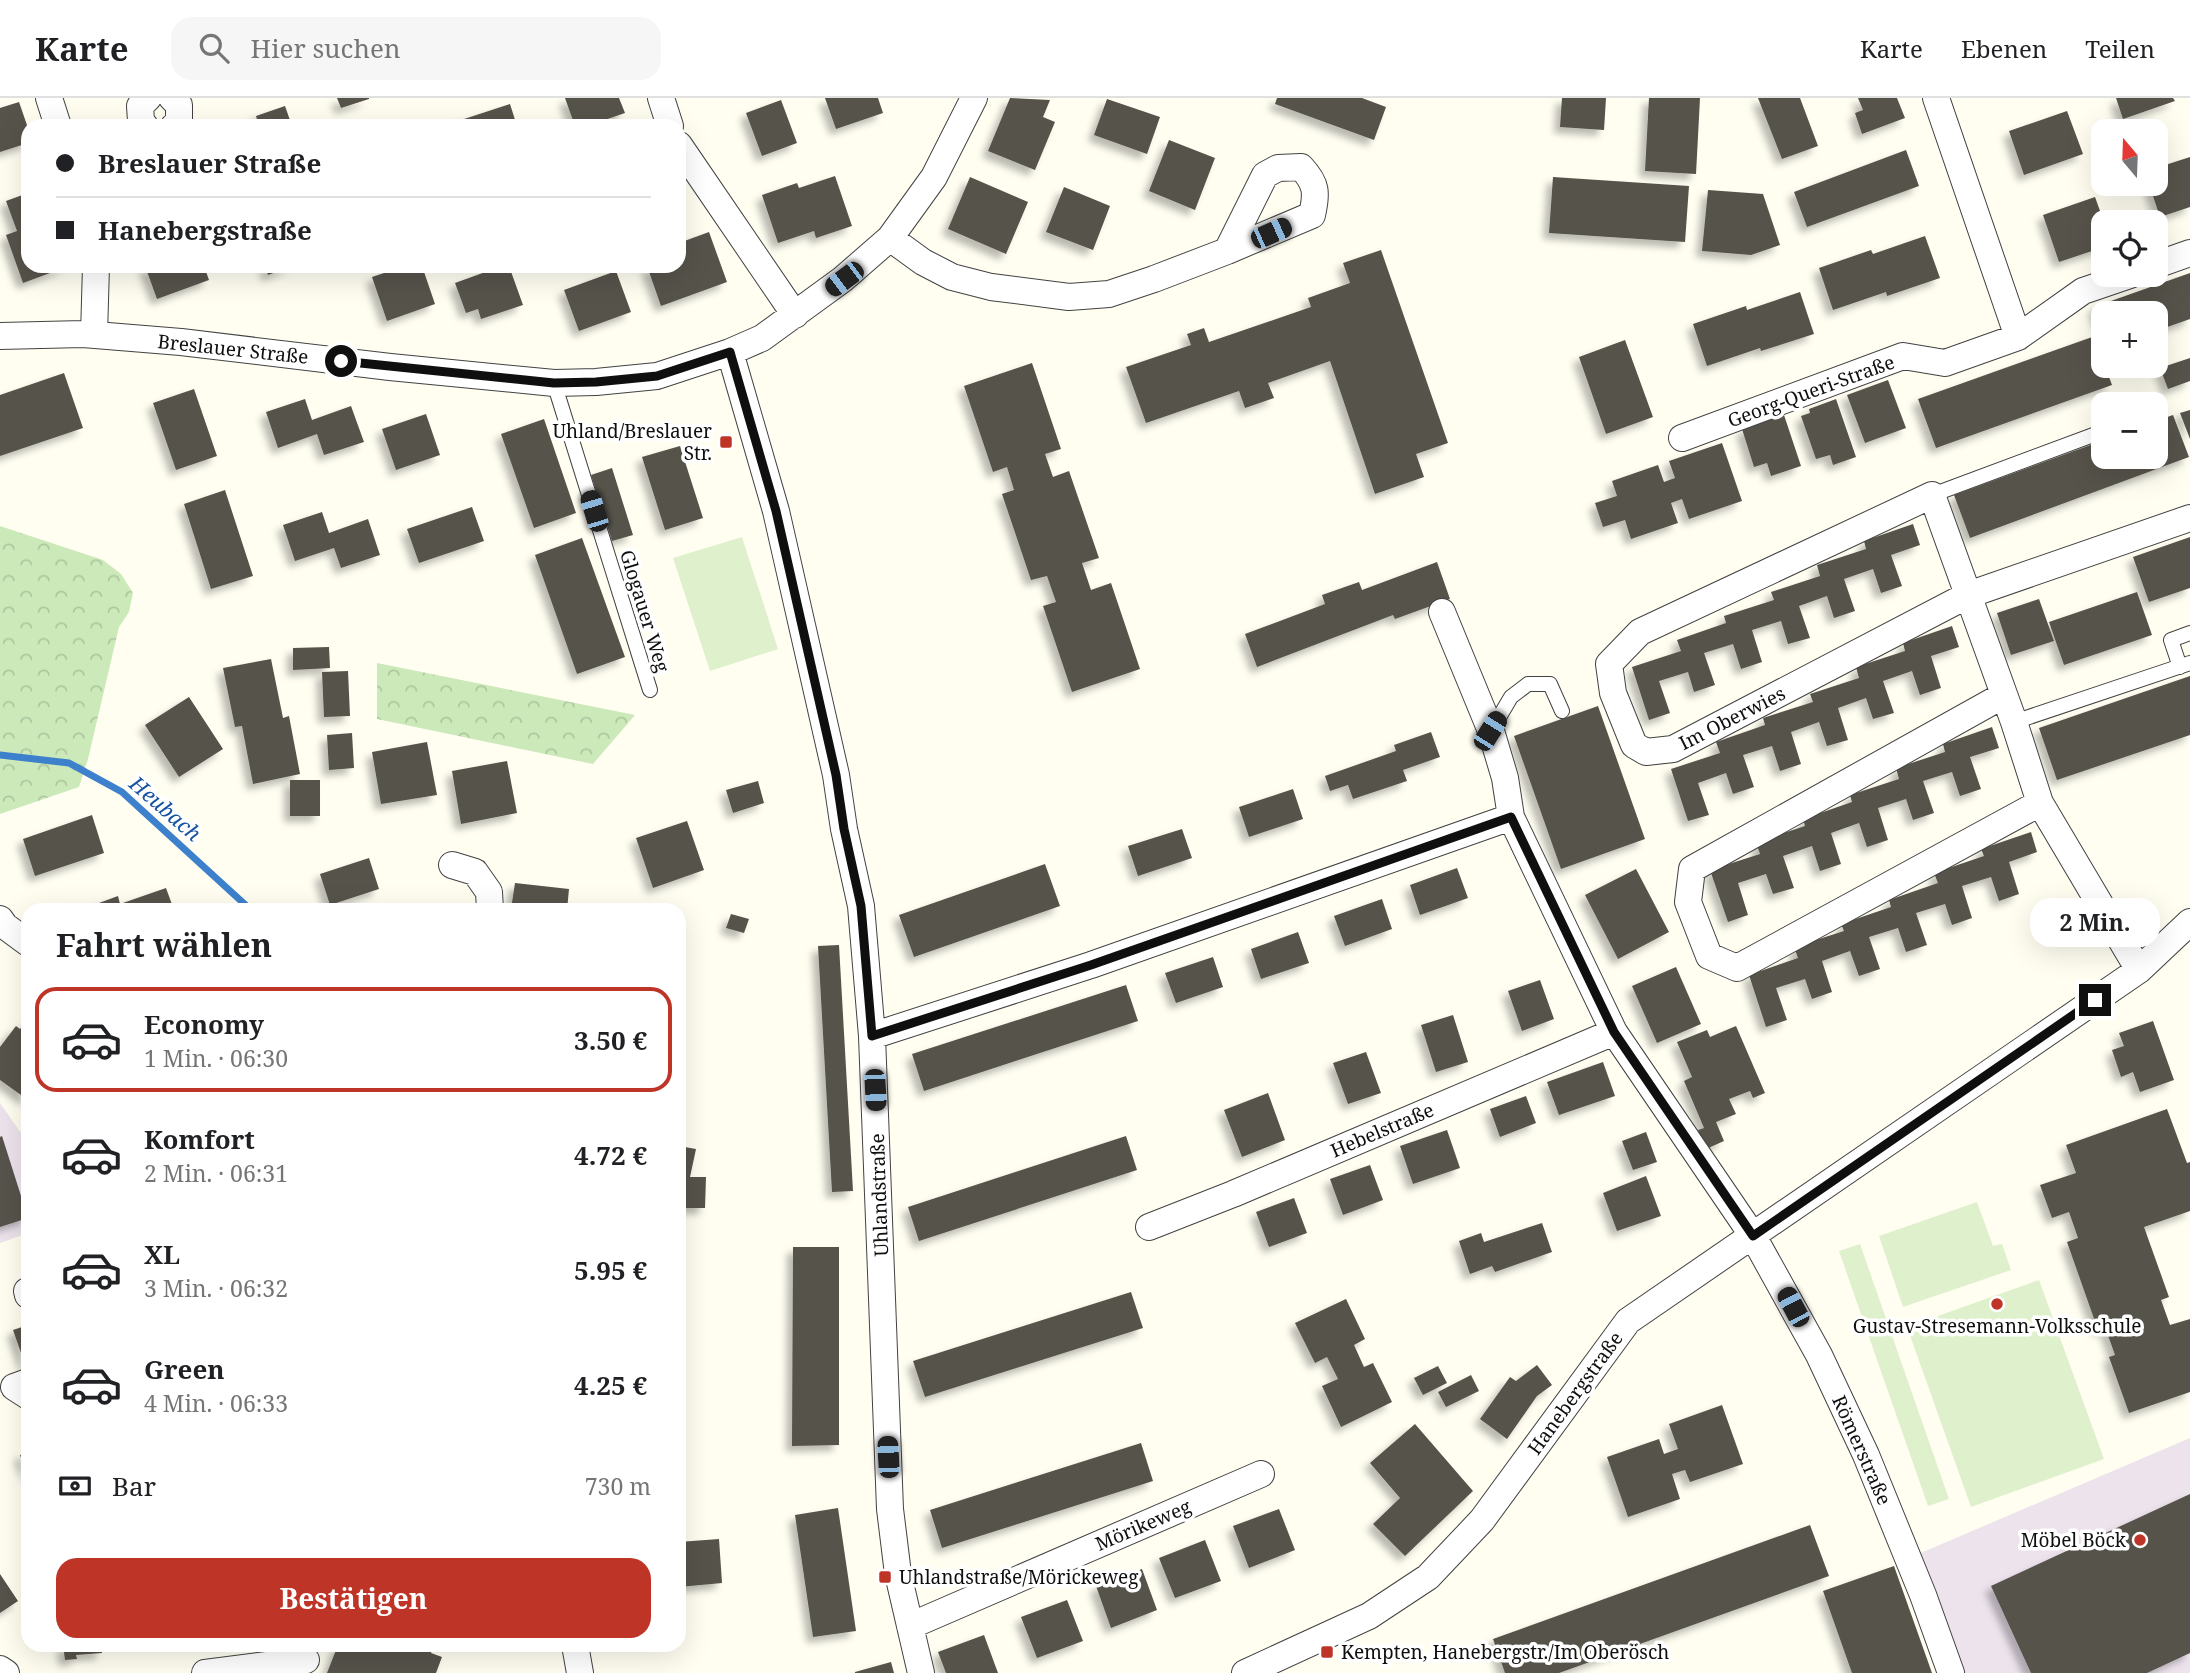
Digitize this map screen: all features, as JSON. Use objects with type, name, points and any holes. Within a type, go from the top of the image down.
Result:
[{"type":"street","points":[[49,98],[56,119]]},
{"type":"street","points":[[172,98],[179,105],[179,119]]},
{"type":"street","points":[[661,98],[668,119]]},
{"type":"street","name":"Breslauer Straße","points":[[0,335],[94,335],[181,342],[554,383],[657,376],[730,352],[762,338],[844,279],[890,238],[934,177],[974,98]]},
{"type":"street","points":[[1936,98],[2018,337]]},
{"type":"street","points":[[686,155],[795,315]]},
{"type":"street","points":[[1227,251],[1265,175],[1278,167],[1301,167],[1311,178],[1330,227]]},
{"type":"street","points":[[890,238],[923,262],[952,277],[991,287],[1069,297],[1109,294],[1227,251],[1312,215],[1316,196]]},
{"type":"street","points":[[2168,261],[2190,253]]},
{"type":"street","points":[[94,335],[96,273]]},
{"type":"street","name":"Georg-Queri-Straße","points":[[1682,438],[1903,356],[1945,363],[2018,337],[2083,291],[2095,287]]},
{"type":"street","name":"Uhlandstraße","points":[[730,352],[776,511],[836,775],[844,829],[861,906],[872,1036],[890,1509],[898,1574],[921,1673]]},
{"type":"street","points":[[1932,495],[2014,722],[2040,803],[2138,970]]},
{"type":"street","name":"Im Oberwies","points":[[1932,495],[1640,632],[1609,664],[1613,693],[1634,745],[1646,752],[1673,749],[1968,595],[2190,518]]},
{"type":"street","name":"Römerstraße","points":[[1442,612],[1490,731],[1505,778],[1511,817],[1614,1032],[1753,1236],[1819,1355],[1866,1455],[1923,1595],[1951,1673]]},
{"type":"street","points":[[2004,695],[1692,869],[1688,902],[1709,956],[1737,968],[2040,803]]},
{"type":"street","points":[[872,1036],[1091,965],[1511,817]]},
{"type":"street","points":[[452,865],[475,872],[489,892],[490,903]]},
{"type":"street","points":[[0,919],[21,938]]},
{"type":"street","name":"Hanebergstraße","points":[[1245,1673],[1368,1616],[1428,1577],[1482,1520],[1628,1321],[2138,970],[2190,922]]},
{"type":"street","name":"Hebelstraße","points":[[1149,1227],[1614,1032]]},
{"type":"street","points":[[21,1384],[13,1387],[21,1392]]},
{"type":"street","name":"Mörikeweg","points":[[910,1626],[1261,1474]]},
{"type":"street","points":[[576,1652],[580,1673]]},
{"type":"street","points":[[205,1673],[306,1659]]},
{"type":"street","points":[[0,1670],[6,1673]]},
{"type":"lane","name":"Glogauer Weg","points":[[554,383],[650,690]]},
{"type":"lane","name":"Im Oberwies","points":[[1932,495],[2091,436]]},
{"type":"lane","points":[[2014,722],[2185,665],[2171,640],[2190,633]]},
{"type":"lane","points":[[1490,731],[1511,697],[1528,684],[1550,684],[1562,711]]},
{"type":"shaded area","points":[[0,1103],[21,1133],[21,1236],[0,1243]]},
{"type":"shaded area","points":[[2190,1438],[2190,1673],[1958,1673],[1916,1555]]},
{"type":"green space","points":[[0,526],[103,560],[121,574],[133,593],[129,612],[119,627],[79,787],[0,814]]},
{"type":"green space","points":[[742,537],[778,649],[710,671],[673,558]]},
{"type":"green space","points":[[377,663],[635,715],[593,764],[377,719]]},
{"type":"green space","points":[[1977,1202],[1993,1246],[2002,1244],[2011,1270],[1903,1307],[1879,1236]]},
{"type":"green space","points":[[1860,1244],[1949,1499],[1928,1506],[1839,1251]]},
{"type":"green space","points":[[2039,1280],[2104,1459],[1971,1507],[1907,1327]]},
{"type":"building","points":[[337,98],[369,98],[369,99],[341,108]]},
{"type":"building","points":[[565,98],[619,98],[625,113],[607,119],[572,119]]},
{"type":"building","points":[[825,98],[878,98],[883,113],[836,129]]},
{"type":"building","points":[[1010,98],[1050,100],[1043,117],[1055,122],[1035,170],[988,151]]},
{"type":"building","points":[[1277,98],[1362,98],[1386,107],[1374,140],[1275,104]]},
{"type":"building","points":[[1562,98],[1606,98],[1604,130],[1560,127]]},
{"type":"building","points":[[1649,98],[1700,98],[1696,174],[1645,171]]},
{"type":"building","points":[[1758,98],[1800,98],[1818,146],[1782,159]]},
{"type":"building","points":[[1858,98],[1897,98],[1905,118],[1862,134],[1855,113],[1863,110]]},
{"type":"building","points":[[2116,98],[2173,98],[2175,101],[2123,119]]},
{"type":"building","points":[[1107,99],[1160,117],[1147,154],[1094,135]]},
{"type":"building","points":[[781,100],[797,143],[762,156],[746,113]]},
{"type":"building","points":[[19,102],[25,119],[21,119],[21,145],[0,152],[0,108]]},
{"type":"building","points":[[510,104],[515,119],[464,119]]},
{"type":"building","points":[[285,106],[290,119],[257,119],[256,116]]},
{"type":"building","points":[[2067,111],[2083,154],[2024,175],[2009,131]]},
{"type":"building","points":[[1169,140],[1215,158],[1195,210],[1149,191]]},
{"type":"building","points":[[1906,150],[1919,186],[1807,227],[1794,192]]},
{"type":"building","points":[[2190,157],[2190,207],[2168,214],[2168,210],[2158,210],[2153,196],[2168,196],[2168,164]]},
{"type":"building","points":[[835,176],[852,226],[816,238],[814,231],[778,243],[762,195],[797,183],[799,188]]},
{"type":"building","points":[[970,177],[1028,202],[1006,254],[948,229]]},
{"type":"building","points":[[1553,177],[1689,186],[1685,242],[1549,233]]},
{"type":"building","points":[[1064,187],[1110,206],[1093,250],[1046,232]]},
{"type":"building","points":[[1708,190],[1763,194],[1780,245],[1751,255],[1702,251]]},
{"type":"building","points":[[21,196],[21,273],[50,273],[23,283],[6,235],[17,231],[6,201]]},
{"type":"building","points":[[2095,197],[2100,210],[2091,210],[2091,251],[2059,262],[2043,215]]},
{"type":"building","points":[[709,232],[727,282],[661,306],[649,273],[686,273],[686,240]]},
{"type":"building","points":[[1925,236],[1940,278],[1833,310],[1819,268],[1871,250],[1873,254]]},
{"type":"building","points":[[1381,250],[1448,443],[1416,454],[1424,477],[1375,494],[1330,361],[1268,383],[1274,398],[1245,408],[1239,391],[1146,423],[1126,367],[1191,345],[1187,334],[1204,328],[1209,342],[1311,307],[1308,298],[1350,283],[1343,263]]},
{"type":"building","points":[[148,273],[206,273],[209,280],[157,299]]},
{"type":"building","points":[[384,273],[424,273],[435,304],[387,321],[372,277]]},
{"type":"building","points":[[483,273],[512,273],[523,305],[481,319],[478,309],[466,313],[455,283]]},
{"type":"building","points":[[617,273],[631,312],[579,331],[564,290]]},
{"type":"building","points":[[2190,273],[2190,319],[2168,327],[2168,301],[2111,301],[2150,287],[2168,287],[2168,281]]},
{"type":"building","points":[[1800,292],[1814,334],[1707,366],[1693,324]]},
{"type":"building","points":[[2091,337],[2091,378],[2109,378],[2112,385],[1936,448],[1918,399]]},
{"type":"building","points":[[1625,340],[1653,417],[1606,434],[1579,357]]},
{"type":"building","points":[[2190,358],[2190,381],[2168,389],[2164,378],[2168,378],[2168,365]]},
{"type":"building","points":[[1032,363],[1061,449],[1045,454],[1053,477],[1069,471],[1099,558],[1082,563],[1091,590],[1111,583],[1140,669],[1072,692],[1043,606],[1056,602],[1047,576],[1031,580],[1002,494],[1014,490],[1007,467],[993,472],[964,386]]},
{"type":"building","points":[[64,373],[83,428],[0,456],[0,395]]},
{"type":"building","points":[[1888,380],[1906,428],[1865,443],[1847,395]]},
{"type":"building","points":[[194,389],[217,456],[176,470],[153,403]]},
{"type":"building","points":[[305,399],[312,420],[351,406],[364,442],[324,455],[317,434],[278,448],[266,412]]},
{"type":"building","points":[[1836,399],[1856,457],[1833,465],[1830,455],[1816,459],[1801,416],[1810,413],[1809,409]]},
{"type":"building","points":[[2190,410],[2190,439],[2180,413]]},
{"type":"building","points":[[426,414],[440,455],[396,470],[382,429]]},
{"type":"building","points":[[1784,415],[1801,466],[1771,476],[1767,463],[1754,467],[1742,429]]},
{"type":"building","points":[[2173,415],[2189,457],[2168,465],[2168,417]]},
{"type":"building","points":[[544,419],[576,513],[534,528],[501,434]]},
{"type":"building","points":[[1722,443],[1742,501],[1689,519],[1682,499],[1671,503],[1678,523],[1631,539],[1625,520],[1603,527],[1595,503],[1617,496],[1612,481],[1658,465],[1664,482],[1675,478],[1669,461]]},
{"type":"building","points":[[2091,445],[2091,469],[2157,469],[1970,538],[1954,495]]},
{"type":"building","points":[[680,446],[703,518],[665,530],[642,457]]},
{"type":"building","points":[[612,468],[633,535],[612,541],[591,475]]},
{"type":"building","points":[[225,490],[253,576],[211,589],[184,504]]},
{"type":"building","points":[[472,507],[484,541],[419,563],[407,529]]},
{"type":"building","points":[[322,512],[329,533],[368,519],[380,555],[341,568],[334,548],[295,561],[283,525]]},
{"type":"building","points":[[1913,524],[1920,545],[1891,555],[1902,586],[1881,593],[1873,569],[1844,579],[1855,611],[1834,618],[1827,596],[1799,606],[1810,638],[1788,644],[1781,621],[1752,630],[1762,662],[1741,669],[1733,644],[1704,653],[1715,685],[1694,692],[1688,672],[1659,681],[1670,713],[1649,720],[1632,667],[1681,651],[1677,640],[1726,623],[1724,616],[1774,600],[1771,592],[1820,576],[1817,565],[1866,549],[1864,541]]},
{"type":"building","points":[[2190,537],[2190,588],[2149,602],[2133,557]]},
{"type":"building","points":[[582,538],[625,657],[577,674],[535,555]]},
{"type":"building","points":[[1437,562],[1450,599],[1395,619],[1393,615],[1257,667],[1245,634],[1325,604],[1322,595],[1359,582],[1362,590]]},
{"type":"building","points":[[2137,592],[2152,635],[2064,665],[2049,622]]},
{"type":"building","points":[[2039,599],[2054,641],[2011,655],[1997,613]]},
{"type":"building","points":[[1952,626],[1959,647],[1931,656],[1941,688],[1920,695],[1912,671],[1883,681],[1894,713],[1873,719],[1866,698],[1838,708],[1848,740],[1827,746],[1819,722],[1791,732],[1801,764],[1780,771],[1772,746],[1743,755],[1754,787],[1733,794],[1726,773],[1698,783],[1709,815],[1688,821],[1671,769],[1720,753],[1716,742],[1765,725],[1763,718],[1813,702],[1810,694],[1859,678],[1856,667],[1905,651],[1903,643]]},
{"type":"building","points":[[329,647],[330,668],[293,670],[293,648]]},
{"type":"building","points":[[271,659],[283,718],[289,716],[300,774],[253,784],[242,726],[235,727],[223,668]]},
{"type":"building","points":[[348,671],[350,716],[324,717],[322,672]]},
{"type":"building","points":[[2190,676],[2190,735],[2057,780],[2039,728]]},
{"type":"building","points":[[189,697],[223,749],[179,777],[145,725]]},
{"type":"building","points":[[1598,706],[1645,839],[1561,869],[1514,736]]},
{"type":"building","points":[[1992,727],[1999,748],[1970,757],[1981,789],[1960,796],[1952,772],[1923,781],[1934,813],[1913,820],[1906,799],[1878,808],[1888,840],[1867,847],[1859,823],[1831,833],[1841,864],[1820,871],[1812,846],[1783,856],[1794,888],[1773,894],[1766,874],[1738,883],[1748,915],[1728,922],[1710,870],[1760,854],[1756,842],[1805,826],[1803,819],[1852,802],[1850,795],[1899,779],[1896,768],[1945,752],[1943,744]]},
{"type":"building","points":[[1431,732],[1440,757],[1403,770],[1407,781],[1353,799],[1348,785],[1330,791],[1325,776],[1396,751],[1394,745]]},
{"type":"building","points":[[352,733],[354,768],[329,770],[327,735]]},
{"type":"building","points":[[427,742],[437,795],[381,804],[372,752]]},
{"type":"building","points":[[507,761],[517,813],[461,824],[452,771]]},
{"type":"building","points":[[290,780],[320,780],[320,816],[290,816]]},
{"type":"building","points":[[758,781],[764,803],[733,813],[726,790]]},
{"type":"building","points":[[1293,789],[1303,819],[1249,837],[1239,807]]},
{"type":"building","points":[[92,815],[104,853],[35,876],[23,839]]},
{"type":"building","points":[[687,821],[704,870],[653,888],[636,838]]},
{"type":"building","points":[[1182,829],[1192,858],[1138,876],[1128,846]]},
{"type":"building","points":[[2031,832],[2037,852],[2009,862],[2019,894],[1999,901],[1991,877],[1962,886],[1972,918],[1952,925],[1945,904],[1916,913],[1927,945],[1906,952],[1898,928],[1869,937],[1880,969],[1859,976],[1850,951],[1822,961],[1832,992],[1812,999],[1805,979],[1776,988],[1787,1020],[1766,1027],[1749,975],[1798,958],[1794,947],[1844,931],[1841,924],[1891,907],[1889,900],[1938,883],[1934,873],[1984,856],[1981,849]]},
{"type":"building","points":[[369,858],[379,889],[329,903],[320,874]]},
{"type":"building","points":[[1045,864],[1060,906],[914,957],[899,915]]},
{"type":"building","points":[[1457,868],[1468,898],[1420,915],[1410,885]]},
{"type":"building","points":[[1636,869],[1669,932],[1618,959],[1585,895]]},
{"type":"building","points":[[515,883],[569,889],[568,903],[512,903]]},
{"type":"building","points":[[166,888],[171,903],[123,903]]},
{"type":"building","points":[[118,896],[120,903],[99,903]]},
{"type":"building","points":[[1382,899],[1392,929],[1345,946],[1334,916]]},
{"type":"building","points":[[731,914],[749,919],[744,933],[726,928]]},
{"type":"building","points":[[1298,932],[1309,963],[1261,979],[1251,949]]},
{"type":"building","points":[[839,945],[853,1191],[832,1192],[818,946]]},
{"type":"building","points":[[1213,957],[1223,987],[1176,1003],[1165,973]]},
{"type":"building","points":[[1676,967],[1701,1024],[1657,1043],[1632,986]]},
{"type":"building","points":[[1540,980],[1554,1019],[1522,1031],[1508,991]]},
{"type":"building","points":[[1126,985],[1138,1021],[924,1091],[912,1054]]},
{"type":"building","points":[[1453,1015],[1468,1062],[1436,1072],[1421,1025]]},
{"type":"building","points":[[2153,1021],[2174,1080],[2140,1092],[2133,1072],[2121,1077],[2112,1050],[2124,1046],[2119,1033]]},
{"type":"building","points":[[16,1026],[20,1029],[21,1095],[0,1080],[0,1047]]},
{"type":"building","points":[[1736,1026],[1765,1093],[1753,1098],[1750,1091],[1729,1099],[1736,1114],[1716,1122],[1724,1141],[1706,1149],[1698,1130],[1704,1128],[1684,1081],[1692,1077],[1677,1042],[1707,1030],[1710,1037]]},
{"type":"building","points":[[1366,1052],[1381,1093],[1348,1104],[1333,1063]]},
{"type":"building","points":[[1603,1062],[1615,1096],[1559,1115],[1547,1082]]},
{"type":"building","points":[[1268,1093],[1285,1140],[1242,1157],[1224,1110]]},
{"type":"building","points":[[1526,1096],[1536,1123],[1500,1137],[1490,1109]]},
{"type":"building","points":[[2167,1109],[2187,1163],[2190,1162],[2190,1211],[2144,1227],[2169,1297],[2161,1300],[2170,1325],[2190,1319],[2190,1392],[2129,1413],[2109,1357],[2115,1355],[2105,1327],[2098,1330],[2067,1242],[2078,1238],[2069,1212],[2052,1218],[2040,1185],[2076,1173],[2066,1145]]},
{"type":"building","points":[[1447,1130],[1460,1168],[1413,1184],[1400,1146]]},
{"type":"building","points":[[1646,1132],[1657,1162],[1633,1170],[1622,1141]]},
{"type":"building","points":[[2,1136],[21,1196],[21,1220],[0,1227]]},
{"type":"building","points":[[1126,1136],[1137,1170],[919,1241],[908,1207]]},
{"type":"building","points":[[686,1147],[696,1149],[690,1177],[706,1177],[705,1208],[686,1208]]},
{"type":"building","points":[[1370,1165],[1383,1200],[1343,1215],[1330,1179]]},
{"type":"building","points":[[1646,1176],[1661,1216],[1617,1231],[1603,1193]]},
{"type":"building","points":[[1294,1198],[1307,1233],[1269,1247],[1256,1212]]},
{"type":"building","points":[[1542,1223],[1552,1252],[1495,1272],[1492,1266],[1470,1274],[1459,1241],[1481,1233],[1484,1242]]},
{"type":"building","points":[[793,1247],[839,1247],[839,1445],[792,1446]]},
{"type":"building","points":[[1131,1292],[1143,1328],[925,1397],[913,1361]]},
{"type":"building","points":[[1346,1299],[1365,1339],[1354,1345],[1364,1367],[1373,1363],[1392,1402],[1341,1427],[1322,1386],[1338,1379],[1327,1357],[1315,1363],[1295,1323]]},
{"type":"building","points":[[21,1327],[21,1353],[13,1330]]},
{"type":"building","points":[[1537,1365],[1552,1385],[1537,1396],[1507,1439],[1480,1419],[1510,1377],[1516,1381]]},
{"type":"building","points":[[1438,1366],[1447,1383],[1423,1395],[1414,1378]]},
{"type":"building","points":[[1471,1375],[1479,1391],[1446,1407],[1438,1392]]},
{"type":"building","points":[[1722,1405],[1743,1464],[1690,1482],[1685,1470],[1672,1474],[1680,1499],[1628,1517],[1607,1457],[1659,1439],[1664,1454],[1678,1449],[1669,1424]]},
{"type":"building","points":[[1415,1424],[1473,1491],[1405,1556],[1373,1524],[1400,1498],[1370,1463]]},
{"type":"building","points":[[1141,1443],[1153,1481],[942,1548],[930,1510]]},
{"type":"building","name":"Möbel Böck","points":[[2190,1494],[2190,1653],[2147,1673],[2031,1673],[1991,1586]]},
{"type":"building","points":[[838,1508],[856,1631],[813,1637],[795,1515]]},
{"type":"building","points":[[1279,1509],[1295,1550],[1249,1568],[1233,1526]]},
{"type":"building","points":[[1810,1525],[1829,1576],[1559,1673],[1505,1673],[1493,1639]]},
{"type":"building","points":[[719,1539],[722,1583],[686,1586],[686,1541]]},
{"type":"building","points":[[1205,1540],[1221,1581],[1175,1598],[1159,1558]]},
{"type":"building","points":[[1894,1566],[1932,1673],[1852,1673],[1823,1591]]},
{"type":"building","points":[[1142,1569],[1157,1610],[1111,1628],[1096,1586]]},
{"type":"building","points":[[0,1574],[18,1601],[0,1613]]},
{"type":"building","points":[[1067,1600],[1083,1641],[1037,1658],[1021,1617]]},
{"type":"building","points":[[984,1635],[998,1673],[946,1673],[938,1652]]},
{"type":"building","points":[[64,1652],[102,1652],[76,1655],[77,1659],[65,1660]]},
{"type":"building","points":[[335,1652],[431,1652],[442,1657],[436,1673],[327,1673]]},
{"type":"building","points":[[891,1662],[894,1673],[855,1673],[855,1672]]},
{"type":"waterway","name":"Heubach","points":[[0,755],[69,763],[122,792],[243,903]]},
{"type":"place","name":"Uhland/Breslauer Str.","points":[[726,442]]},
{"type":"place","name":"Gustav-Stresemann-Volksschule","points":[[1997,1304]]},
{"type":"place","name":"Möbel Böck","points":[[2140,1540]]},
{"type":"place","name":"Uhlandstraße/Mörickeweg","points":[[885,1577]]},
{"type":"place","name":"Kempten, Hanebergstr./Im Oberösch","points":[[1327,1652]]},
{"type":"route","points":[[341,361],[554,383],[657,376],[730,352],[776,511],[836,775],[844,829],[861,906],[872,1036],[1091,965],[1511,817],[1614,1032],[1753,1236],[2095,1000]]}]
